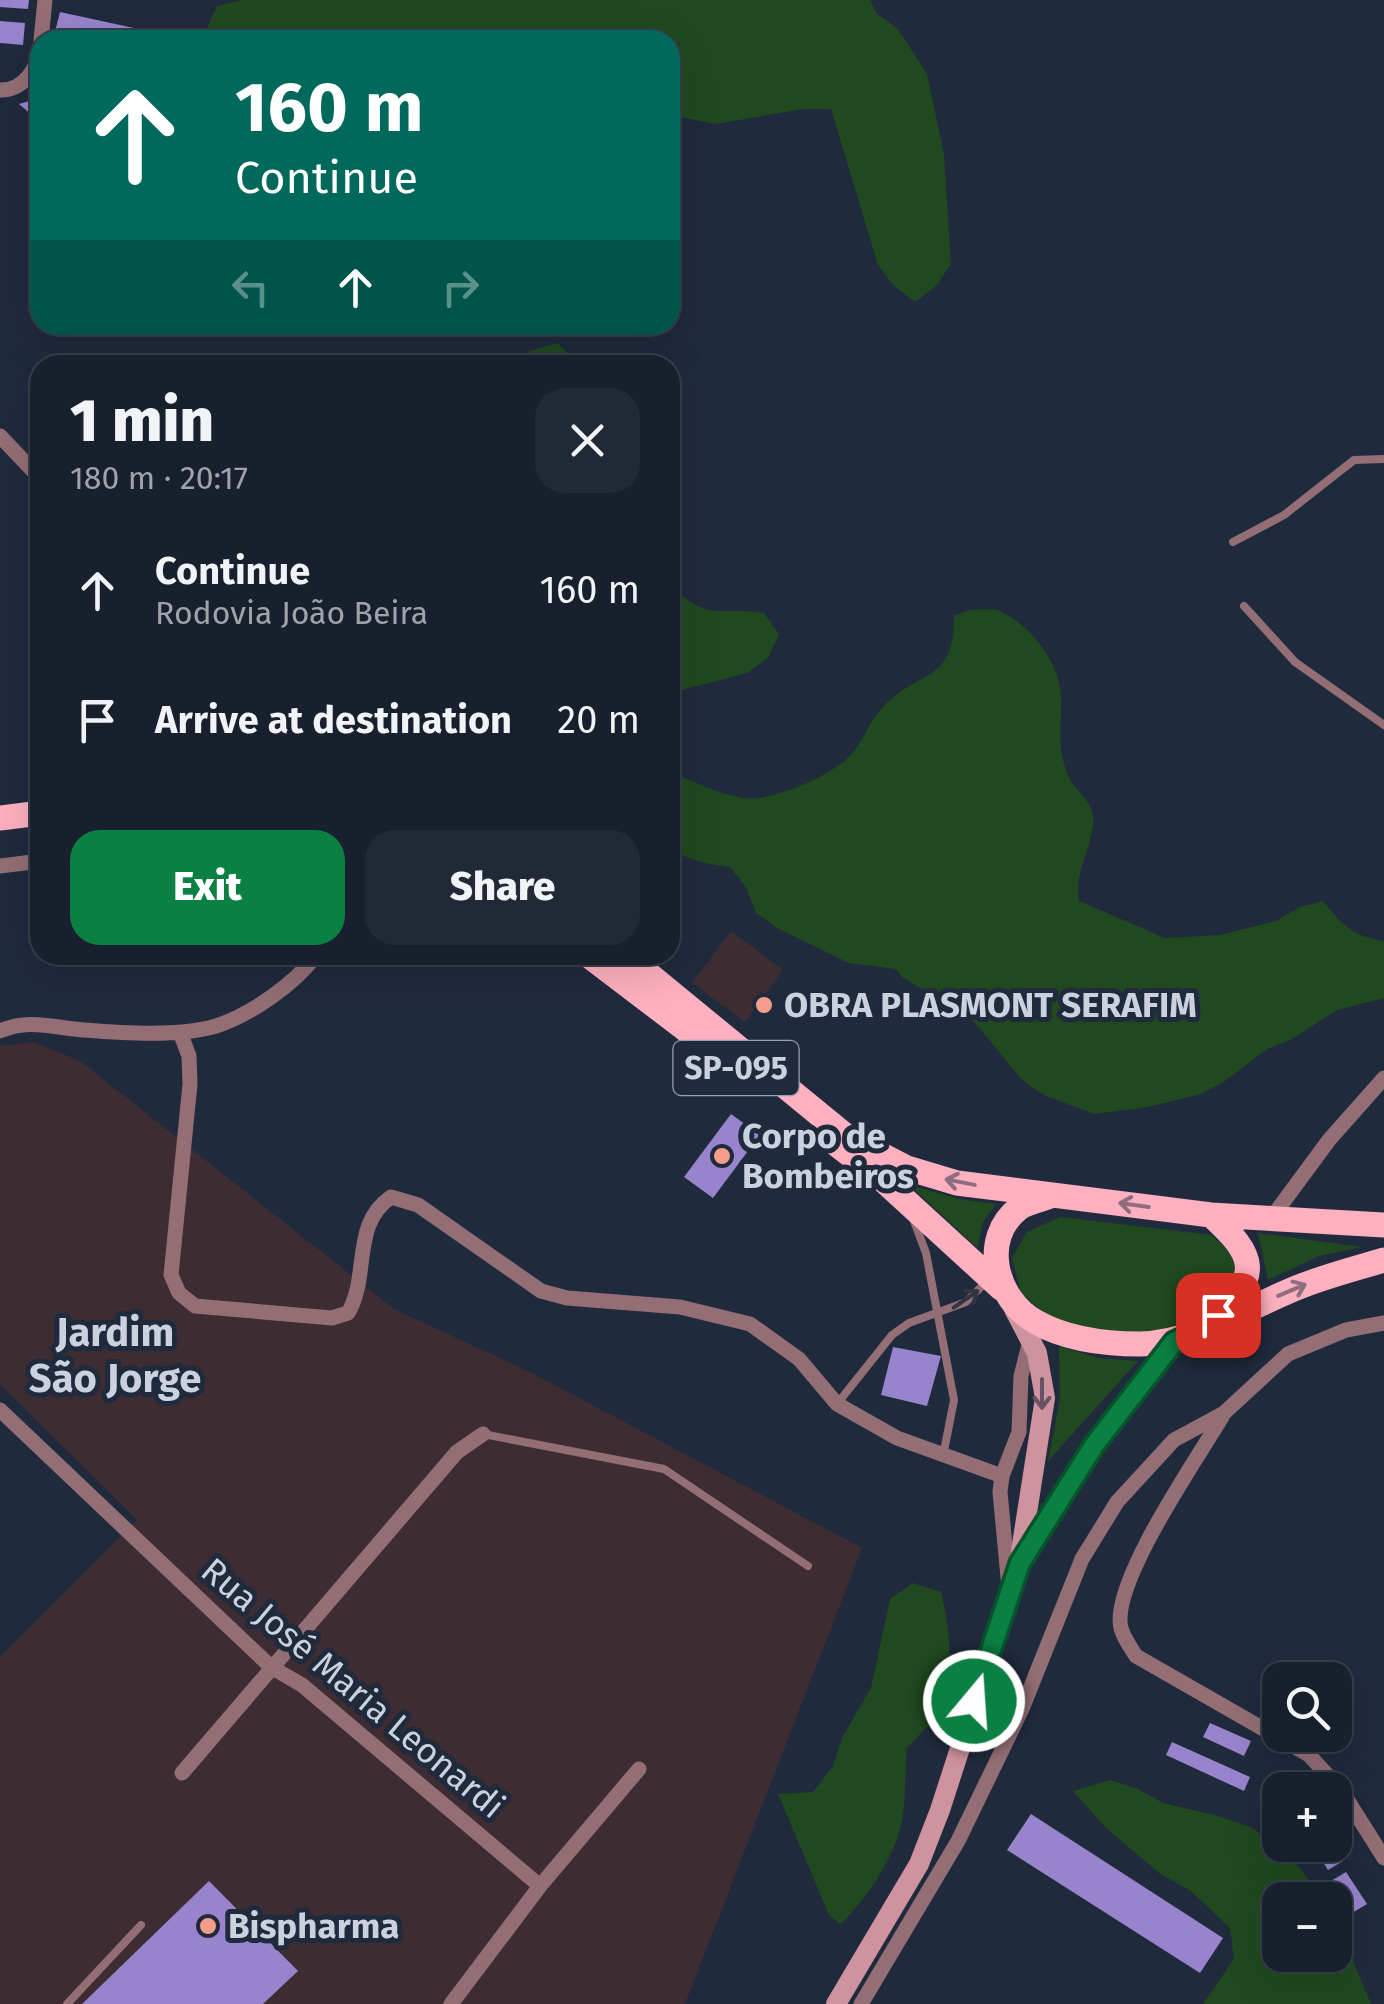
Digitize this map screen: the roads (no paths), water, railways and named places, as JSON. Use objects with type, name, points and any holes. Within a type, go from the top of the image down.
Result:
[{"type":"main road","points":[[0,818],[30,814]]},
{"type":"main road","points":[[0,835],[30,831]]},
{"type":"main road","name":"SP-095","points":[[601,965],[883,1180],[1038,1324],[1102,1343],[1174,1342],[1304,1284],[1384,1260]]},
{"type":"main road","name":"SP-095","points":[[637,965],[847,1137],[907,1168],[957,1183],[1211,1215],[1384,1225]]},
{"type":"main road","points":[[1020,1563],[1044,1383],[1031,1337],[1001,1290],[997,1242],[1020,1207],[1057,1194]]},
{"type":"main road","points":[[1203,1329],[1233,1301],[1246,1279],[1247,1258],[1240,1241],[1211,1215]]},
{"type":"main road","points":[[836,2004],[919,1864],[1020,1563],[1095,1444],[1174,1342]]},
{"type":"street","points":[[42,30],[45,0]]},
{"type":"street","points":[[0,90],[23,82],[30,73]]},
{"type":"street","points":[[0,436],[30,468]]},
{"type":"street","points":[[0,866],[30,862]]},
{"type":"street","points":[[0,1031],[14,1025],[42,1023],[78,1030],[180,1032],[217,1026],[269,998],[307,965]]},
{"type":"street","points":[[180,1032],[189,1056],[190,1084],[171,1275],[179,1292],[195,1306],[332,1318],[348,1313],[358,1294],[367,1226],[379,1206],[391,1197],[418,1206],[542,1291],[567,1298],[680,1307],[750,1324],[799,1359],[837,1404],[897,1438],[1002,1476]]},
{"type":"street","points":[[1270,1220],[1329,1140],[1384,1078]]},
{"type":"street","points":[[860,2004],[958,1840],[1022,1709],[1082,1559],[1117,1502],[1174,1440],[1224,1413],[1288,1354],[1346,1330],[1384,1323]]},
{"type":"street","points":[[1009,1591],[1000,1492],[1019,1432],[1021,1376],[1031,1337]]},
{"type":"street","name":"Rua José Maria Leonardi","points":[[0,1410],[271,1667],[302,1684],[540,1886]]},
{"type":"street","points":[[1224,1413],[1160,1520],[1124,1591],[1121,1627],[1136,1656],[1309,1754],[1341,1790],[1384,1858]]},
{"type":"street","points":[[182,1773],[457,1452],[483,1434]]},
{"type":"street","points":[[450,2004],[540,1886],[640,1769]]},
{"type":"lane","points":[[1232,542],[1284,515],[1354,460],[1384,459]]},
{"type":"lane","points":[[1244,606],[1296,662],[1384,725]]},
{"type":"lane","points":[[906,1200],[926,1252],[954,1400],[943,1456]]},
{"type":"lane","points":[[837,1404],[892,1335],[908,1323],[1001,1290]]},
{"type":"lane","points":[[483,1434],[664,1469],[808,1566]]},
{"type":"lane","points":[[68,2004],[141,1925]]},
{"type":"place","name":"OBRA PLASMONT SERAFIM","points":[[764,1005]]},
{"type":"place","name":"Corpo de Bombeiros","points":[[722,1156]]},
{"type":"place","name":"Bispharma","points":[[208,1926]]},
{"type":"district","name":"Jardim São Jorge","points":[[115,1356]]}]
